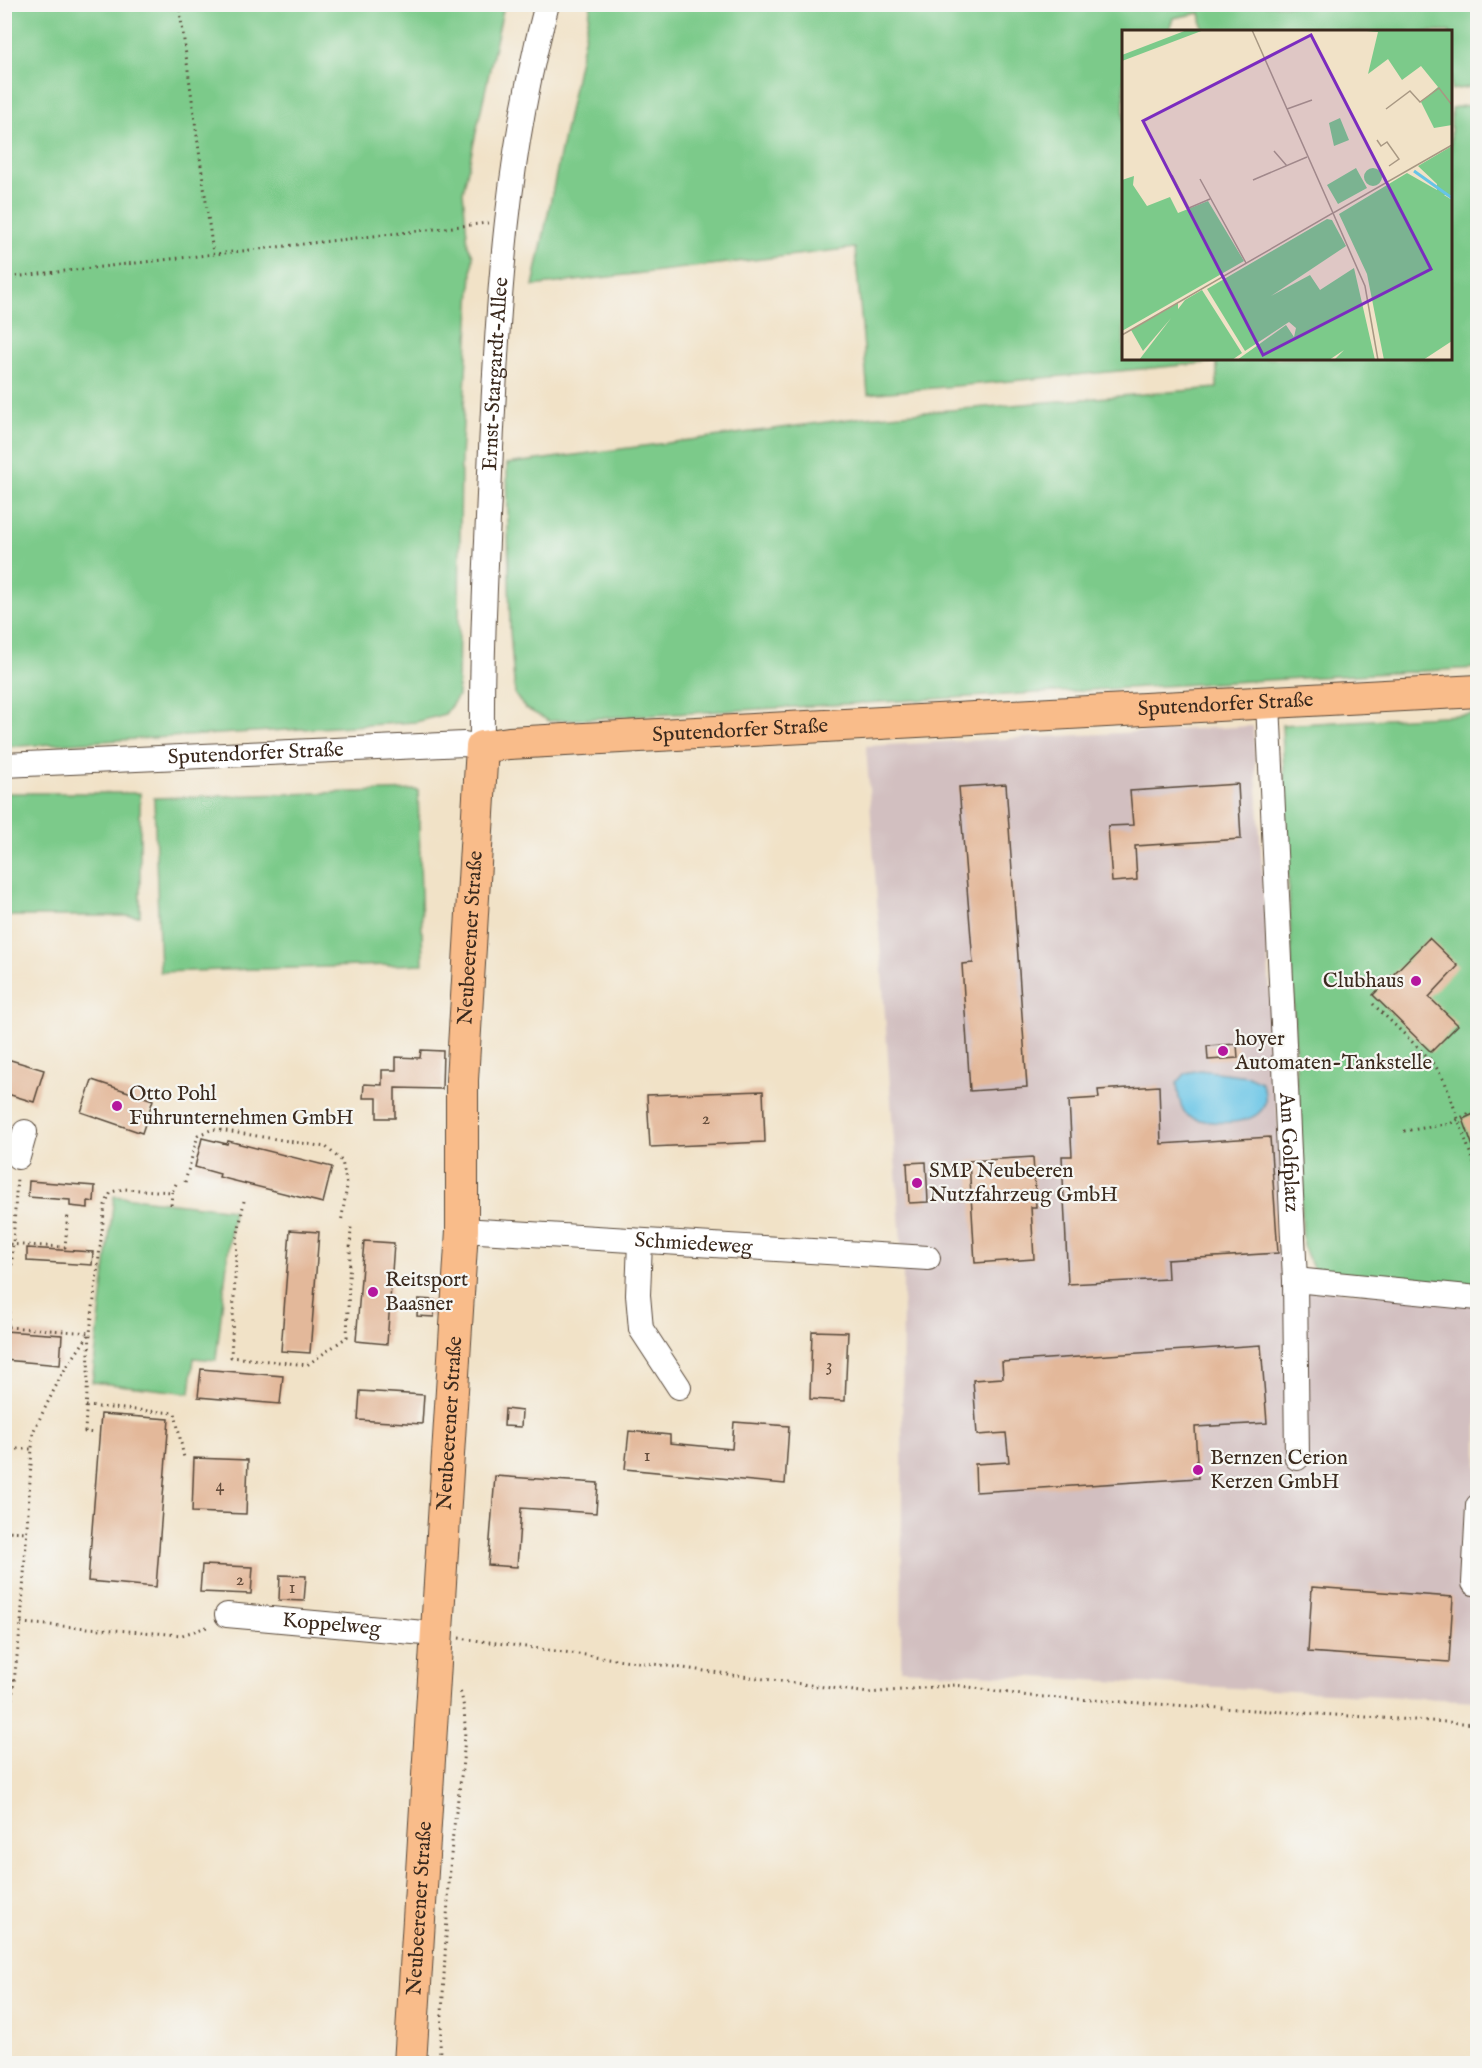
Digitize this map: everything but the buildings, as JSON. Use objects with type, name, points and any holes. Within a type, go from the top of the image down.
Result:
[{"type":"main road","name":"Sputendorfer Straße","points":[[482,747],[509,743],[1478,691]]},
{"type":"main road","name":"Neubeerener Straße","points":[[410,2064],[462,1230],[462,1080],[482,747]]},
{"type":"street","name":"Ernst-Stargardt-Allee","points":[[482,747],[483,623],[505,223],[520,117],[547,4]]},
{"type":"street","name":"Am Golfplatz","points":[[1268,703],[1295,1280],[1297,1458]]},
{"type":"street","name":"Sputendorfer Straße","points":[[4,765],[464,744],[482,747]]},
{"type":"street","points":[[18,1157],[25,1132]]},
{"type":"street","name":"Schmiedeweg","points":[[462,1230],[928,1258]]},
{"type":"street","points":[[640,1241],[638,1295],[641,1329],[679,1388]]},
{"type":"street","points":[[1295,1280],[1478,1298]]},
{"type":"street","points":[[1474,1583],[1478,1506]]},
{"type":"street","name":"Koppelweg","points":[[227,1615],[435,1635]]},
{"type":"path","points":[[179,4],[213,253]]},
{"type":"path","points":[[4,278],[213,253],[505,223]]},
{"type":"path","points":[[1373,1004],[1433,1062],[1445,1082],[1478,1175]]},
{"type":"path","points":[[1404,1131],[1436,1128],[1450,1124],[1478,1108]]},
{"type":"path","points":[[185,1182],[198,1135],[213,1129],[326,1147],[342,1161],[347,1185],[341,1223]]},
{"type":"path","points":[[18,1157],[6,1327],[90,1333]]},
{"type":"path","points":[[171,1205],[172,1192],[178,1180]]},
{"type":"path","points":[[96,1433],[85,1432],[86,1406],[90,1333],[105,1205],[111,1192],[133,1189],[172,1192]]},
{"type":"path","points":[[244,1200],[237,1239],[231,1357],[307,1365],[347,1337],[351,1225]]},
{"type":"path","points":[[4,1244],[66,1247],[68,1214]]},
{"type":"path","points":[[4,1764],[21,1623],[33,1432],[62,1374],[90,1333]]},
{"type":"path","points":[[86,1406],[175,1413],[184,1458]]},
{"type":"path","points":[[5,1449],[32,1449]]},
{"type":"path","points":[[4,1531],[27,1532]]},
{"type":"path","points":[[21,1623],[182,1635],[206,1628],[227,1615]]},
{"type":"path","points":[[435,1635],[869,1693],[955,1685],[1029,1696],[1478,1724]]},
{"type":"path","points":[[440,2064],[452,1846],[463,1752],[465,1702],[459,1688]]},
{"type":"shaded area","points":[[1253,726],[1289,1289],[1477,1298],[1477,1701],[901,1670],[903,1271],[866,746]]},
{"type":"green space","points":[[5,4],[504,5],[463,192],[468,245],[473,255],[461,458],[458,696],[445,714],[416,722],[5,747]]},
{"type":"green space","points":[[591,5],[1477,5],[1477,86],[1452,90],[1452,30],[1203,30],[1200,13],[1173,18],[1169,30],[1122,30],[1122,360],[1452,360],[1452,108],[1477,104],[1477,668],[549,721],[525,708],[515,695],[510,631],[507,464],[865,417],[1217,388],[1217,362],[868,394],[855,248],[533,286]]},
{"type":"green space","points":[[1477,714],[1477,1287],[1315,1272],[1303,1246],[1282,725]]},
{"type":"green space","points":[[418,790],[423,964],[160,972],[154,798]]},
{"type":"green space","points":[[5,793],[140,793],[140,916],[5,916]]},
{"type":"green space","points":[[114,1196],[233,1210],[216,1360],[194,1358],[190,1393],[92,1382]]},
{"type":"water","points":[[1200,1070],[1248,1076],[1261,1082],[1265,1099],[1261,1110],[1251,1118],[1236,1122],[1205,1121],[1186,1114],[1180,1103],[1177,1083],[1186,1073]]},
{"type":"place","name":"Clubhaus","points":[[1416,981]]},
{"type":"place","name":"hoyer Automaten-Tankstelle","points":[[1223,1051]]},
{"type":"place","name":"Otto Pohl Fuhrunternehmen GmbH","points":[[117,1106]]},
{"type":"place","name":"SMP Neubeeren Nutzfahrzeug GmbH","points":[[917,1183]]},
{"type":"place","name":"Reitsport Baasner","points":[[373,1292]]},
{"type":"place","name":"Bernzen Cerion Kerzen GmbH","points":[[1198,1470]]}]
